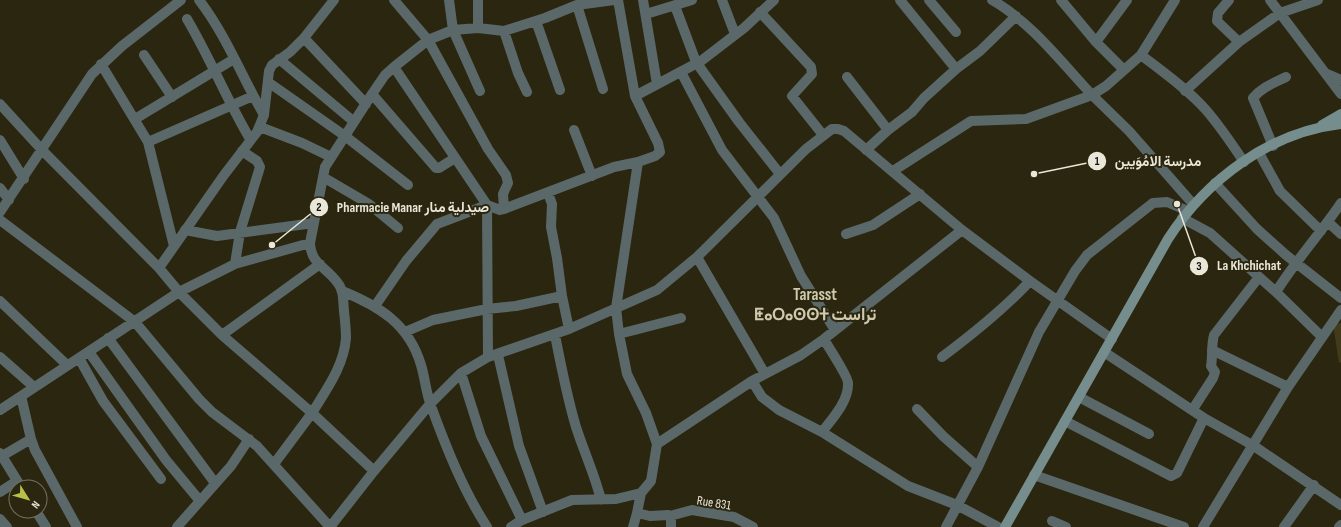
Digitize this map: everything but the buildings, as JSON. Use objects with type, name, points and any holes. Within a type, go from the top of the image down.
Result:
[{"type":"street","points":[[0,212],[24,179],[82,87],[101,64],[181,0]]},
{"type":"street","points":[[199,0],[218,26],[264,115]]},
{"type":"street","points":[[159,268],[260,127],[264,115],[269,71],[279,59],[290,52],[304,38],[334,0]]},
{"type":"street","points":[[394,0],[428,40],[488,149],[506,175],[508,183],[503,194],[504,209]]},
{"type":"street","points":[[449,0],[453,30],[480,91]]},
{"type":"street","points":[[478,0],[478,28]]},
{"type":"street","points":[[274,464],[312,413],[333,379],[345,345],[342,291],[338,282],[311,254],[310,243],[322,177],[331,157],[353,121],[385,75],[428,40],[453,30],[478,28],[504,30],[536,21],[578,5],[614,0]]},
{"type":"street","points":[[394,67],[488,205],[500,210],[504,209],[614,167],[638,162],[655,156],[660,152],[658,143],[635,96],[618,0]]},
{"type":"street","points":[[643,0],[657,84]]},
{"type":"street","points":[[646,14],[692,0]]},
{"type":"street","points":[[722,0],[736,34]]},
{"type":"street","points":[[635,96],[681,72],[696,62],[736,34],[762,7],[774,0]]},
{"type":"street","points":[[900,0],[956,69]]},
{"type":"street","points":[[929,0],[956,32]]},
{"type":"street","points":[[992,0],[1016,16],[1030,28],[1092,95],[1129,131],[1188,211],[1210,233],[1276,292],[1322,337]]},
{"type":"street","points":[[1096,42],[1127,0]]},
{"type":"street","points":[[893,171],[970,121],[1026,119],[1092,95],[1106,86],[1140,55],[1175,0]]},
{"type":"street","points":[[1229,0],[1218,13],[1217,21],[1239,42]]},
{"type":"street","points":[[1270,0],[1283,11],[1341,94]]},
{"type":"street","points":[[1185,91],[1239,42],[1296,0]]},
{"type":"street","points":[[1283,11],[1318,0]]},
{"type":"street","points":[[1065,2],[1096,42],[1124,70]]},
{"type":"street","points":[[578,5],[603,89]]},
{"type":"street","points":[[675,6],[696,62],[739,122],[780,174]]},
{"type":"street","points":[[762,7],[811,67],[812,74],[792,96],[823,135]]},
{"type":"street","points":[[866,150],[888,130],[912,112],[924,98],[956,69],[980,51],[1016,16]]},
{"type":"street","points":[[187,19],[216,71],[231,105],[250,139]]},
{"type":"street","points":[[536,21],[560,90]]},
{"type":"street","points":[[504,30],[518,73],[527,92]]},
{"type":"street","points":[[304,38],[366,104]]},
{"type":"street","points":[[144,55],[172,98]]},
{"type":"street","points":[[1140,55],[1185,91],[1207,111],[1226,135],[1244,162]]},
{"type":"street","points":[[135,119],[172,98],[234,59]]},
{"type":"street","points":[[279,59],[353,121]]},
{"type":"street","points":[[101,64],[148,142],[174,246]]},
{"type":"street","points":[[681,72],[722,150],[758,195],[774,218],[801,276],[835,330]]},
{"type":"street","points":[[1325,73],[1341,80]]},
{"type":"street","points":[[847,77],[888,130]]},
{"type":"street","points":[[1272,146],[1253,98],[1267,85],[1286,77]]},
{"type":"street","points":[[268,82],[408,184]]},
{"type":"street","points":[[372,94],[436,168],[439,168],[455,158]]},
{"type":"street","points":[[148,142],[253,96]]},
{"type":"street","points":[[0,104],[42,150],[159,268],[179,292],[222,335],[312,413],[374,471]]},
{"type":"street","points":[[1319,128],[1341,114]]},
{"type":"street","points":[[1005,527],[1168,239],[1188,211],[1215,182],[1259,153],[1272,146],[1319,128],[1341,124]]},
{"type":"street","points":[[260,127],[302,143],[331,157]]},
{"type":"street","points":[[0,220],[135,322],[199,399],[212,412],[249,439],[333,526],[374,471],[430,404],[461,373],[493,356],[555,335],[657,290],[697,257],[780,174],[823,135],[832,129],[838,129],[866,150],[962,230],[1030,281],[1112,339]]},
{"type":"street","points":[[574,130],[592,176]]},
{"type":"street","points":[[0,140],[24,179]]},
{"type":"street","points":[[235,264],[240,232],[260,167],[257,162],[242,151]]},
{"type":"street","points":[[1259,153],[1280,191],[1321,231]]},
{"type":"street","points":[[633,527],[641,493],[651,480],[657,444],[646,413],[630,382],[619,334],[616,308],[638,162]]},
{"type":"street","points":[[322,177],[369,204],[398,228]]},
{"type":"street","points":[[1215,182],[1257,229],[1295,262],[1341,298]]},
{"type":"street","points":[[0,188],[9,200]]},
{"type":"street","points":[[548,193],[552,204],[551,227],[569,329]]},
{"type":"street","points":[[846,234],[873,225],[920,194]]},
{"type":"street","points":[[946,527],[956,505],[978,467],[1039,332],[1087,255],[1145,208],[1159,201],[1167,202],[1188,211]]},
{"type":"street","points":[[1276,292],[1295,262],[1321,231],[1341,203]]},
{"type":"street","points":[[375,306],[406,260],[432,228],[442,221],[488,205]]},
{"type":"street","points":[[488,205],[487,309],[493,356],[519,446],[542,512]]},
{"type":"street","points":[[1328,222],[1341,234]]},
{"type":"street","points":[[185,230],[217,236],[314,223]]},
{"type":"street","points":[[657,444],[752,381],[802,355],[962,230]]},
{"type":"street","points":[[0,410],[179,292],[235,264],[310,243]]},
{"type":"street","points":[[697,257],[765,374]]},
{"type":"street","points":[[222,335],[320,264]]},
{"type":"street","points":[[1193,409],[1213,378],[1215,372],[1211,366],[1211,345],[1214,336],[1260,277]]},
{"type":"street","points":[[942,357],[989,321],[1030,281]]},
{"type":"street","points":[[342,291],[375,306],[392,318],[405,332],[412,344],[420,364],[430,404],[455,467],[477,512],[487,527]]},
{"type":"street","points":[[405,332],[434,320],[487,309],[516,306],[562,296]]},
{"type":"street","points":[[0,301],[67,365]]},
{"type":"street","points":[[1203,527],[1254,446],[1288,387],[1341,310]]},
{"type":"street","points":[[619,334],[681,318]]},
{"type":"street","points":[[555,335],[566,392],[577,428],[594,473],[601,500]]},
{"type":"street","points":[[108,338],[215,483]]},
{"type":"street","points":[[822,432],[840,407],[847,392],[848,382],[824,339]]},
{"type":"street","points":[[1212,350],[1288,387]]},
{"type":"street","points":[[89,352],[166,460],[200,501]]},
{"type":"street","points":[[1104,352],[1193,409],[1204,418],[1254,446],[1314,485],[1341,505]]},
{"type":"street","points":[[0,357],[34,387]]},
{"type":"street","points":[[79,358],[103,401],[161,479]]},
{"type":"street","points":[[461,373],[481,436],[522,520]]},
{"type":"street","points":[[752,381],[762,397],[774,406],[822,432],[908,486],[956,505],[998,527]]},
{"type":"street","points":[[20,396],[31,439],[72,525]]},
{"type":"street","points":[[1079,397],[1148,434]]},
{"type":"street","points":[[917,409],[943,436],[978,467]]},
{"type":"street","points":[[1065,421],[1171,476],[1177,473],[1204,418]]},
{"type":"street","points":[[16,479],[1,454],[31,439]]},
{"type":"street","points":[[177,527],[231,466],[249,439]]},
{"type":"street","points":[[1034,475],[1184,527]]},
{"type":"street","points":[[1284,527],[1314,485]]},
{"type":"street","points":[[511,527],[522,520],[572,500],[616,499],[641,493]]},
{"type":"street","name":"Rue 831","points":[[637,513],[650,516],[670,516],[692,510],[734,517],[753,527]]},
{"type":"street","points":[[670,516],[671,527]]},
{"type":"street","points":[[0,519],[7,527]]},
{"type":"street","points":[[1052,521],[1066,527]]},
{"type":"shaded area","points":[[1341,323],[1341,362],[1339,363],[1333,324]]},
{"type":"place","name":"مدرسة الامُوَيين","points":[[1034,174]]},
{"type":"place","name":"La Khchichat","points":[[1177,204]]},
{"type":"place","name":"Pharmacie Manar صيدلية منار","points":[[272,245]]},
{"type":"district","name":"Tarasst ⵟⴰⵔⴰⵙⵙⵜ تراست","points":[[815,304]]}]
